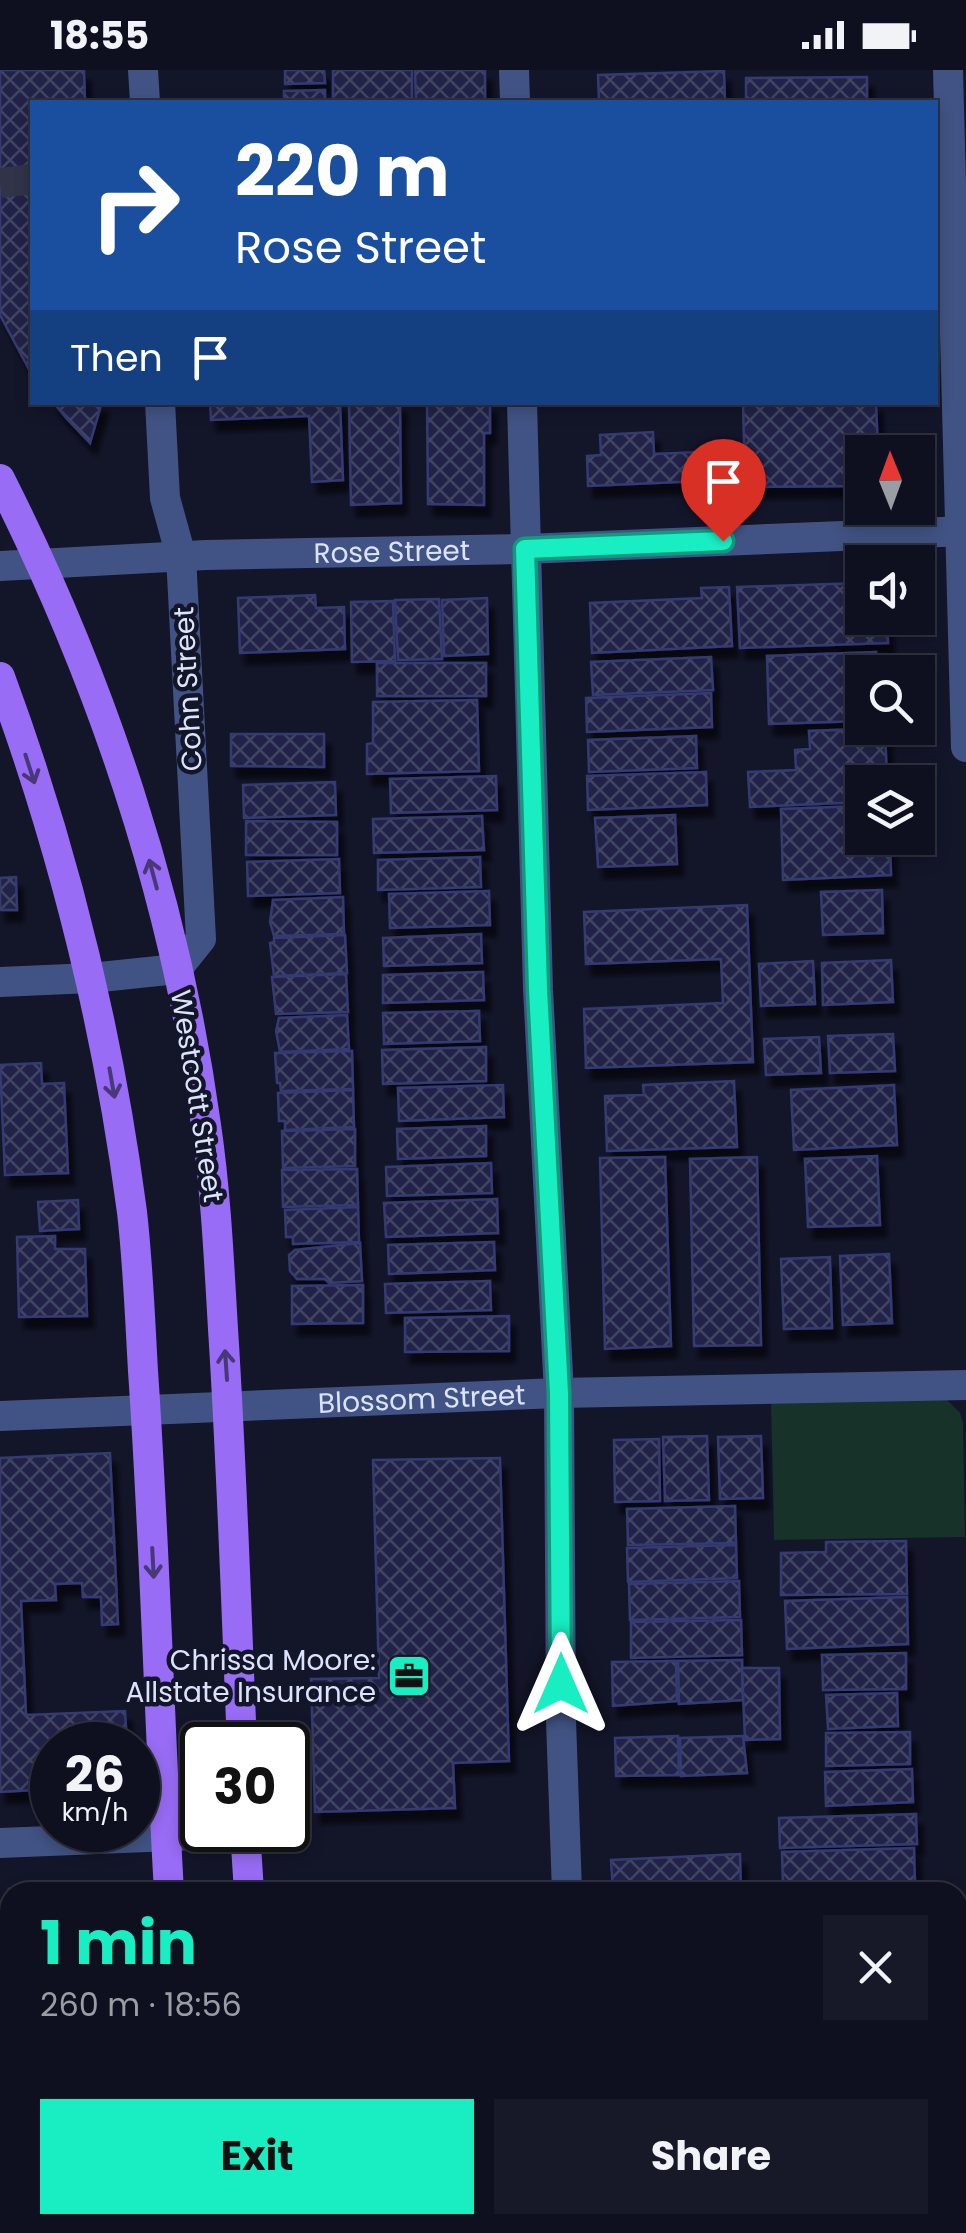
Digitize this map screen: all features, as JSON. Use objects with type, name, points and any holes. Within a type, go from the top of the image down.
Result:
[{"type":"main road","name":"Westcott Street","points":[[0,479],[42,564],[84,664],[126,783],[177,969],[206,1124],[216,1214],[229,1407],[241,1722]]},
{"type":"main road","points":[[0,676],[92,978],[132,1216],[146,1410],[168,1882]]},
{"type":"main road","points":[[247,1852],[249,1882]]},
{"type":"street","points":[[143,70],[145,100]]},
{"type":"street","points":[[514,70],[515,100]]},
{"type":"street","points":[[948,70],[966,746]]},
{"type":"street","name":"Cohn Street","points":[[160,405],[166,506],[181,556],[201,939],[177,969]]},
{"type":"street","points":[[522,405],[538,989],[559,1393],[567,1882]]},
{"type":"street","name":"Rose Street","points":[[0,566],[181,556],[525,549],[963,531]]},
{"type":"street","points":[[0,982],[177,969]]},
{"type":"street","name":"Blossom Street","points":[[0,1416],[559,1393],[966,1385]]},
{"type":"street","points":[[0,1843],[180,1835]]},
{"type":"green space","points":[[947,1400],[960,1413],[963,1423],[965,1537],[774,1540],[771,1401]]},
{"type":"building","points":[[0,70],[84,70],[85,100],[30,100],[30,371],[0,315]]},
{"type":"building","points":[[285,70],[324,70],[325,83],[285,84]]},
{"type":"building","points":[[333,70],[412,70],[412,100],[333,100]]},
{"type":"building","points":[[415,70],[485,70],[485,100],[416,100]]},
{"type":"building","points":[[724,71],[725,100],[599,100],[598,75]]},
{"type":"building","points":[[867,77],[867,100],[746,100],[746,78]]},
{"type":"building","points":[[325,90],[325,100],[284,100],[284,91]]},
{"type":"building","points":[[55,405],[101,405],[90,443]]},
{"type":"building","points":[[210,405],[340,405],[343,480],[312,482],[309,416],[211,420]]},
{"type":"building","points":[[349,405],[400,405],[401,503],[351,505]]},
{"type":"building","points":[[427,405],[490,405],[490,433],[484,433],[484,505],[428,504]]},
{"type":"building","points":[[743,405],[876,405],[877,435],[845,435],[845,486],[745,487]]},
{"type":"building","points":[[653,432],[654,454],[699,452],[701,481],[588,486],[587,456],[601,455],[600,435]]},
{"type":"building","points":[[845,584],[845,635],[888,635],[888,643],[740,648],[737,587]]},
{"type":"building","points":[[729,587],[732,646],[592,653],[590,603],[702,598],[701,588]]},
{"type":"building","points":[[315,595],[316,608],[344,607],[345,649],[240,653],[238,598]]},
{"type":"building","points":[[487,598],[488,654],[444,656],[442,600]]},
{"type":"building","points":[[439,599],[442,659],[398,660],[395,600]]},
{"type":"building","points":[[393,601],[395,661],[352,662],[351,602]]},
{"type":"building","points":[[876,652],[876,655],[845,655],[845,722],[769,724],[767,656]]},
{"type":"building","points":[[711,657],[713,690],[593,695],[591,662]]},
{"type":"building","points":[[377,663],[486,663],[486,696],[377,696]]},
{"type":"building","points":[[711,693],[712,727],[587,732],[586,698]]},
{"type":"building","points":[[477,700],[479,771],[367,774],[367,744],[373,743],[373,702]]},
{"type":"building","points":[[845,730],[845,745],[886,745],[886,765],[845,765],[845,803],[750,807],[748,772],[796,770],[795,750],[810,749],[809,731]]},
{"type":"building","points":[[231,734],[324,734],[324,767],[231,766]]},
{"type":"building","points":[[696,736],[697,768],[589,772],[588,740]]},
{"type":"building","points":[[706,772],[707,805],[588,810],[587,776]]},
{"type":"building","points":[[496,776],[497,810],[391,813],[390,779]]},
{"type":"building","points":[[335,782],[336,815],[244,818],[243,785]]},
{"type":"building","points":[[845,807],[845,855],[890,855],[891,875],[783,880],[781,809]]},
{"type":"building","points":[[675,815],[677,864],[598,867],[595,818]]},
{"type":"building","points":[[482,816],[484,850],[374,853],[373,819]]},
{"type":"building","points":[[246,821],[337,822],[337,855],[246,855]]},
{"type":"building","points":[[480,857],[481,887],[378,890],[378,860]]},
{"type":"building","points":[[339,859],[340,893],[248,896],[247,862]]},
{"type":"building","points":[[16,877],[17,910],[0,910],[0,878]]},
{"type":"building","points":[[882,890],[883,933],[823,935],[821,892]]},
{"type":"building","points":[[489,891],[490,925],[390,928],[389,894]]},
{"type":"building","points":[[343,897],[344,934],[274,936],[270,922],[273,900]]},
{"type":"building","points":[[747,905],[753,1062],[586,1068],[584,1009],[723,1003],[721,959],[586,964],[584,912]]},
{"type":"building","points":[[481,934],[482,963],[384,966],[383,938]]},
{"type":"building","points":[[345,935],[347,973],[274,976],[270,943],[274,938]]},
{"type":"building","points":[[891,960],[893,1002],[823,1005],[822,963]]},
{"type":"building","points":[[813,961],[815,1004],[761,1006],[759,964]]},
{"type":"building","points":[[483,972],[484,1000],[383,1003],[383,975]]},
{"type":"building","points":[[346,974],[348,1012],[276,1014],[272,977]]},
{"type":"building","points":[[479,1011],[480,1041],[384,1044],[383,1013]]},
{"type":"building","points":[[347,1015],[349,1049],[280,1052],[276,1031],[279,1018]]},
{"type":"building","points":[[893,1034],[895,1071],[830,1073],[828,1036]]},
{"type":"building","points":[[819,1037],[821,1073],[766,1075],[764,1039]]},
{"type":"building","points":[[486,1047],[486,1081],[383,1084],[382,1050]]},
{"type":"building","points":[[352,1051],[353,1089],[281,1091],[277,1083],[275,1053]]},
{"type":"building","points":[[41,1063],[42,1084],[64,1083],[68,1173],[5,1175],[0,1065]]},
{"type":"building","points":[[734,1081],[737,1147],[607,1151],[605,1096],[644,1095],[643,1085]]},
{"type":"building","points":[[503,1085],[504,1117],[399,1121],[398,1088]]},
{"type":"building","points":[[894,1085],[897,1145],[794,1150],[791,1090]]},
{"type":"building","points":[[353,1090],[354,1127],[285,1130],[285,1121],[279,1121],[278,1093]]},
{"type":"building","points":[[486,1126],[486,1156],[398,1159],[397,1129]]},
{"type":"building","points":[[355,1129],[355,1166],[283,1168],[282,1131]]},
{"type":"building","points":[[877,1156],[880,1225],[808,1227],[805,1159]]},
{"type":"building","points":[[665,1157],[671,1346],[605,1349],[600,1158]]},
{"type":"building","points":[[757,1157],[761,1345],[694,1346],[690,1159]]},
{"type":"building","points":[[491,1163],[492,1193],[387,1196],[386,1167]]},
{"type":"building","points":[[357,1169],[358,1205],[283,1207],[282,1170]]},
{"type":"building","points":[[497,1199],[498,1233],[386,1237],[384,1203]]},
{"type":"building","points":[[78,1200],[79,1229],[40,1231],[38,1202]]},
{"type":"building","points":[[358,1207],[359,1242],[293,1244],[293,1237],[286,1237],[285,1210]]},
{"type":"building","points":[[55,1236],[55,1249],[85,1249],[87,1316],[19,1317],[17,1237]]},
{"type":"building","points":[[494,1242],[495,1270],[389,1274],[388,1245]]},
{"type":"building","points":[[360,1243],[362,1281],[329,1283],[325,1279],[297,1279],[290,1271],[289,1255],[295,1250]]},
{"type":"building","points":[[889,1254],[892,1323],[843,1325],[840,1256]]},
{"type":"building","points":[[830,1257],[832,1328],[784,1329],[781,1259]]},
{"type":"building","points":[[490,1281],[491,1310],[386,1313],[385,1284]]},
{"type":"building","points":[[363,1285],[363,1323],[292,1324],[292,1286]]},
{"type":"building","points":[[509,1316],[509,1351],[405,1352],[405,1318]]},
{"type":"building","points":[[707,1436],[709,1500],[665,1501],[663,1437]]},
{"type":"building","points":[[761,1436],[763,1498],[720,1499],[718,1437]]},
{"type":"building","points":[[659,1439],[660,1501],[615,1502],[614,1440]]},
{"type":"building","points":[[110,1453],[118,1624],[102,1625],[101,1597],[83,1597],[82,1583],[55,1584],[56,1600],[21,1601],[26,1715],[125,1711],[126,1722],[30,1722],[30,1790],[0,1792],[0,1458]]},
{"type":"building","points":[[500,1458],[509,1761],[453,1763],[455,1808],[315,1812],[311,1679],[379,1678],[373,1460]]},
{"type":"building","points":[[735,1506],[736,1543],[628,1545],[627,1509]]},
{"type":"building","points":[[906,1541],[907,1594],[781,1595],[781,1553],[826,1552],[826,1542]]},
{"type":"building","points":[[736,1545],[737,1578],[628,1582],[627,1548]]},
{"type":"building","points":[[739,1581],[740,1617],[630,1620],[629,1584]]},
{"type":"building","points":[[907,1597],[908,1644],[787,1649],[785,1601]]},
{"type":"building","points":[[741,1620],[742,1655],[631,1658],[631,1622]]},
{"type":"building","points":[[906,1653],[906,1689],[823,1690],[822,1655]]},
{"type":"building","points":[[742,1660],[743,1700],[679,1704],[678,1661]]},
{"type":"building","points":[[676,1661],[677,1701],[613,1706],[612,1662]]},
{"type":"building","points":[[742,1668],[779,1668],[780,1739],[745,1740]]},
{"type":"building","points":[[897,1693],[898,1726],[828,1729],[826,1695]]},
{"type":"building","points":[[910,1732],[910,1764],[826,1766],[826,1733]]},
{"type":"building","points":[[678,1736],[679,1775],[616,1776],[615,1738]]},
{"type":"building","points":[[743,1736],[747,1773],[681,1776],[680,1738]]},
{"type":"building","points":[[912,1769],[913,1802],[826,1806],[825,1772]]},
{"type":"building","points":[[916,1814],[917,1844],[780,1848],[779,1818]]},
{"type":"building","points":[[914,1848],[915,1882],[783,1882],[782,1852]]},
{"type":"building","points":[[740,1854],[741,1882],[612,1882],[611,1860]]},
{"type":"tunnel","points":[[0,183],[30,179]]},
{"type":"place","name":"Chrissa Moore: Allstate Insurance","points":[[409,1676]]},
{"type":"route","points":[[561,1684],[559,1393],[538,989],[525,549],[723,541]]}]
